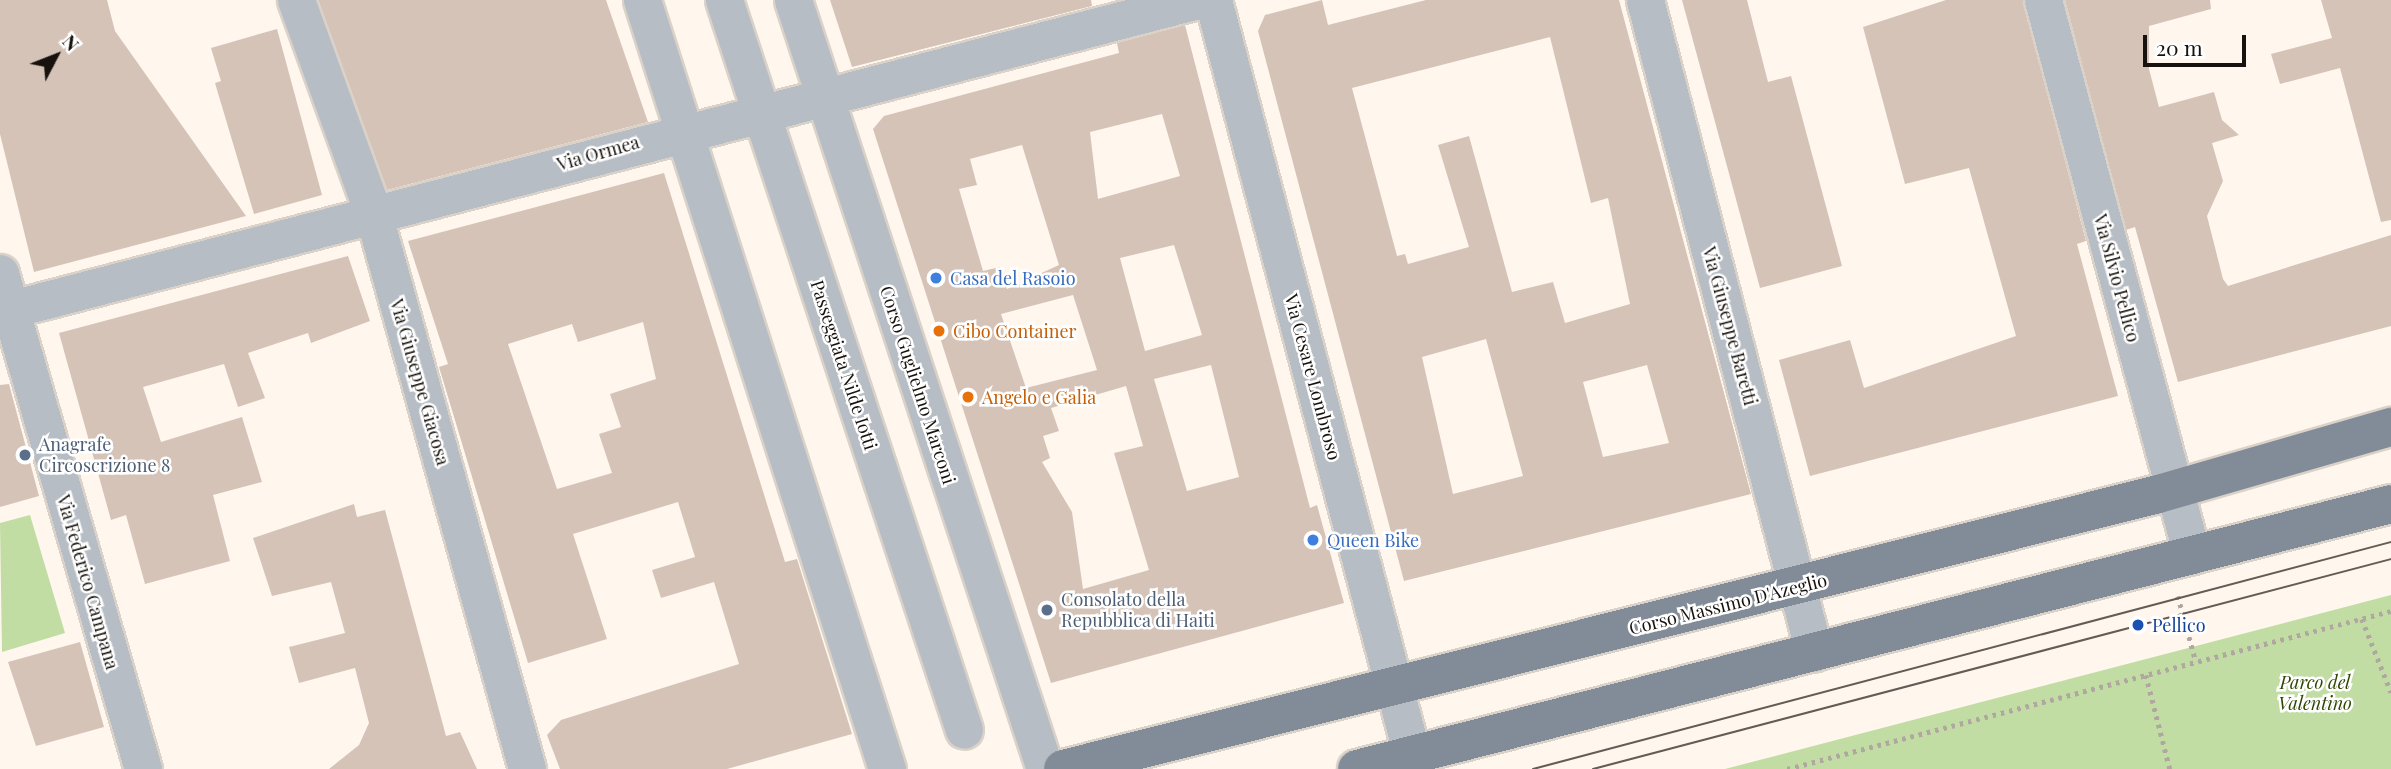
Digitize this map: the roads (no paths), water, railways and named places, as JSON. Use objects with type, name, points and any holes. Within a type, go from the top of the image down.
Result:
[{"type":"main road","name":"Corso Massimo D'Azeglio","points":[[1063,769],[1798,587],[2174,490],[2391,427]]},
{"type":"main road","points":[[1357,769],[2391,504]]},
{"type":"street","name":"Via Giuseppe Giacosa","points":[[296,0],[374,216],[527,769]]},
{"type":"street","points":[[642,0],[887,769]]},
{"type":"street","name":"Passeggiata Nilde Iotti","points":[[724,0],[964,730]]},
{"type":"street","name":"Corso Guglielmo Marconi","points":[[793,0],[1045,769]]},
{"type":"street","name":"Via Ormea","points":[[4,311],[374,216],[761,109],[1198,0]]},
{"type":"street","name":"Via Cesare Lombroso","points":[[1213,0],[1412,755]]},
{"type":"street","name":"Via Giuseppe Baretti","points":[[1645,0],[1814,652]]},
{"type":"street","name":"Via Silvio Pellico","points":[[2043,0],[2192,555]]},
{"type":"street","name":"Via Federico Campana","points":[[0,273],[4,311],[143,769]]},
{"type":"tram line","points":[[1533,769],[2391,542]]},
{"type":"tram line","points":[[1593,769],[2391,559]]},
{"type":"place","name":"Casa del Rasoio","points":[[936,278]]},
{"type":"place","name":"Cibo Container","points":[[939,331]]},
{"type":"place","name":"Angelo e Galia","points":[[968,397]]},
{"type":"place","name":"Anagrafe Circoscrizione 8","points":[[25,455]]},
{"type":"place","name":"Queen Bike","points":[[1313,540]]},
{"type":"place","name":"Consolato della Repubblica di Haiti","points":[[1047,610]]},
{"type":"place","name":"Pellico","points":[[2138,625]]},
{"type":"park label","name":"Parco del Valentino","points":[[2315,693]]}]
